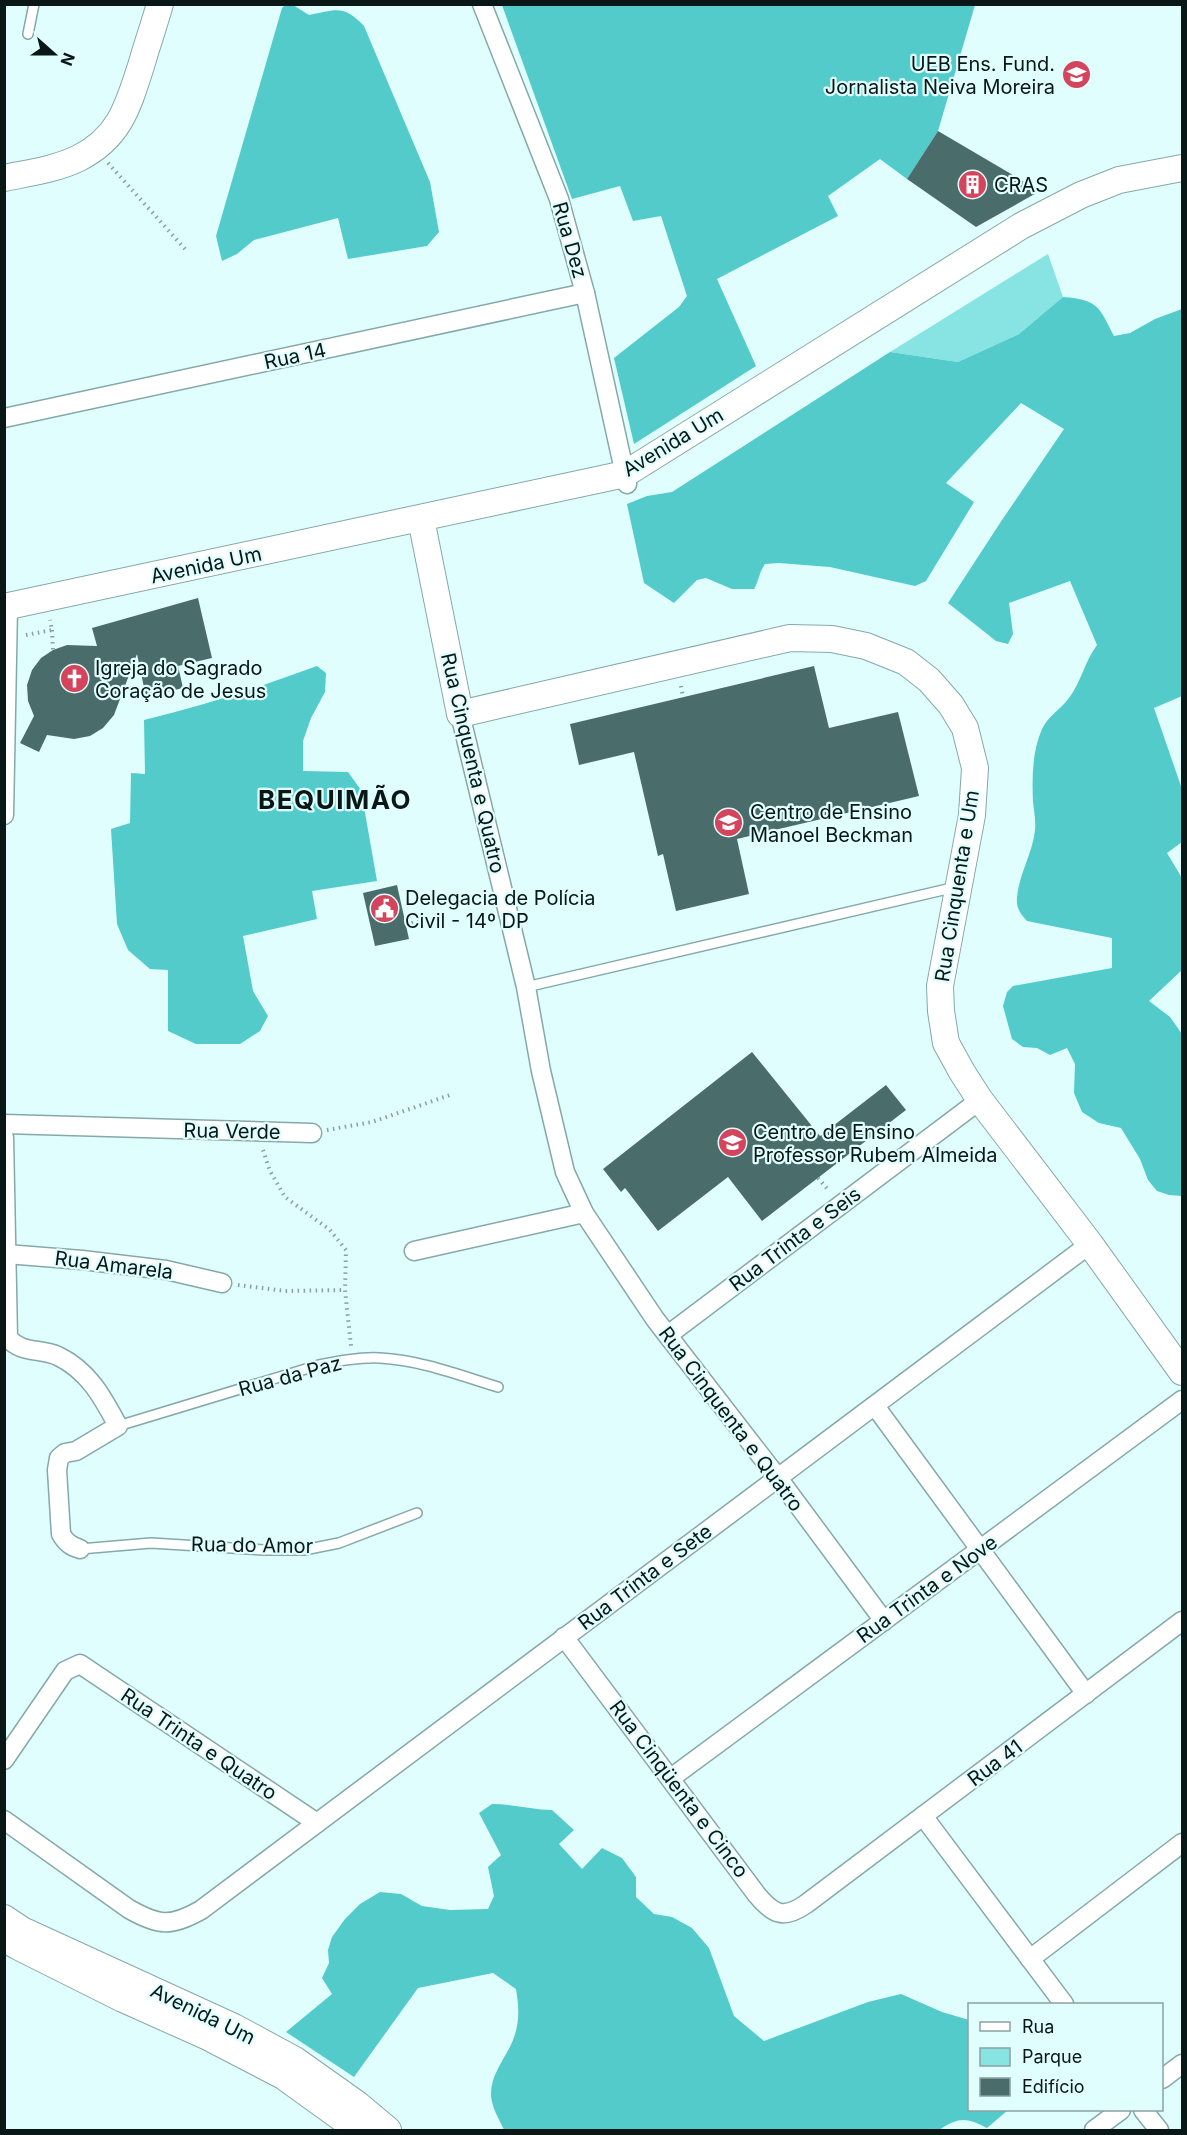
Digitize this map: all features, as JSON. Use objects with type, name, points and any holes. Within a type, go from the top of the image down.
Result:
[{"type":"main road","points":[[4,178],[57,166],[95,149],[111,135],[126,110],[160,4]]},
{"type":"main road","name":"Avenida Um","points":[[626,480],[1021,226],[1081,195],[1119,180],[1182,168]]},
{"type":"main road","name":"Avenida Um","points":[[6,621],[422,527],[601,494],[768,404],[1030,236],[1082,210],[1117,197],[1182,183]]},
{"type":"main road","name":"Avenida Um","points":[[6,621],[51,623],[422,527]]},
{"type":"main road","name":"Rua Cinquenta e Quatro","points":[[422,527],[460,714]]},
{"type":"main road","name":"Rua Cinquenta e Um","points":[[460,714],[790,638],[832,639],[866,646],[906,662],[929,680],[951,705],[965,728],[975,768],[972,815],[940,986],[940,1011],[946,1043],[980,1100],[1090,1244],[1182,1372]]},
{"type":"main road","name":"Avenida Um","points":[[4,1918],[22,1930],[234,2027],[295,2060],[357,2104],[388,2130]]},
{"type":"main road","name":"Avenida Um","points":[[4,1938],[123,1999],[208,2037],[283,2076],[358,2130]]},
{"type":"street","name":"Rua Dez","points":[[482,4],[559,199],[585,293],[626,480]]},
{"type":"street","name":"Rua 14","points":[[4,418],[585,293]]},
{"type":"street","points":[[4,815],[6,621]]},
{"type":"street","name":"Rua Cinquenta e Quatro","points":[[460,714],[526,987],[541,1071],[565,1172],[584,1213],[655,1319],[778,1478],[884,1621]]},
{"type":"street","name":"Rua Trinta e Seis","points":[[668,1335],[980,1100]]},
{"type":"street","name":"Rua Verde","points":[[4,1124],[312,1133]]},
{"type":"street","points":[[4,1137],[8,1338],[14,1345],[26,1350],[59,1356],[88,1377],[100,1392],[118,1426],[76,1451],[65,1453],[59,1458],[57,1470],[61,1534],[72,1546],[80,1549]]},
{"type":"street","points":[[414,1251],[584,1213]]},
{"type":"street","name":"Rua Trinta e Sete","points":[[4,1820],[129,1909],[147,1919],[167,1924],[184,1920],[201,1910],[1090,1244]]},
{"type":"street","name":"Rua Amarela","points":[[6,1254],[166,1270],[222,1283]]},
{"type":"street","name":"Rua Trinta e Nove","points":[[671,1778],[1182,1400]]},
{"type":"street","points":[[874,1406],[1086,1694]]},
{"type":"street","name":"Rua 41","points":[[806,1904],[1182,1621]]},
{"type":"street","name":"Rua Cinqüenta e Cinco","points":[[564,1637],[768,1908],[781,1914],[795,1912],[806,1904]]},
{"type":"street","name":"Rua Trinta e Quatro","points":[[4,1760],[65,1671],[80,1664],[317,1823]]},
{"type":"street","points":[[923,1816],[1063,2003]]},
{"type":"street","points":[[1030,1959],[1182,1843]]},
{"type":"street","points":[[1163,2078],[1182,2064]]},
{"type":"street","points":[[1094,2130],[1118,2111]]},
{"type":"street","points":[[1145,2111],[1159,2130]]},
{"type":"lane","points":[[28,34],[34,4]]},
{"type":"lane","points":[[526,987],[958,886]]},
{"type":"lane","name":"Rua da Paz","points":[[118,1426],[319,1365],[352,1359],[380,1358],[431,1366],[498,1387]]},
{"type":"lane","name":"Rua do Amor","points":[[80,1549],[151,1543],[304,1550],[339,1543],[417,1513]]},
{"type":"path","points":[[95,149],[185,249]]},
{"type":"path","points":[[6,621],[51,623],[54,650]]},
{"type":"path","points":[[406,925],[418,921]]},
{"type":"path","points":[[312,1133],[372,1122],[453,1094]]},
{"type":"path","points":[[257,1132],[270,1171],[285,1197],[330,1230],[346,1250],[345,1290],[352,1359]]},
{"type":"path","points":[[222,1283],[285,1291],[345,1290]]},
{"type":"green space","points":[[1048,254],[1063,297],[1019,334],[958,362],[890,352]]},
{"type":"shaded area","points":[[285,5],[293,5],[309,15],[339,10],[350,14],[364,26],[430,182],[439,232],[427,246],[348,259],[338,218],[254,240],[237,254],[222,261],[216,236],[282,8]]},
{"type":"shaded area","points":[[502,5],[975,5],[938,131],[907,179],[880,159],[828,196],[838,216],[717,279],[756,366],[634,444],[614,358],[679,307],[687,296],[661,216],[633,221],[620,186],[572,199]]},
{"type":"shaded area","points":[[1063,297],[1091,303],[1101,312],[1114,336],[1130,333],[1155,319],[1182,309],[1182,696],[1154,708],[1182,789],[1182,842],[1167,853],[1182,878],[1182,970],[1149,1001],[1170,1017],[1182,1034],[1182,1196],[1157,1191],[1148,1180],[1140,1159],[1121,1128],[1099,1123],[1082,1112],[1074,1093],[1075,1064],[1067,1048],[1050,1055],[1037,1048],[1023,1047],[1012,1039],[1003,1006],[1007,992],[1013,986],[1112,968],[1112,938],[1027,921],[1020,913],[1017,904],[1018,888],[1032,847],[1035,830],[1033,774],[1034,756],[1039,738],[1048,720],[1073,692],[1097,645],[1070,581],[1009,603],[1013,634],[1008,644],[996,641],[948,603],[1064,429],[1021,403],[946,483],[974,502],[926,581],[915,586],[830,567],[779,563],[765,564],[754,589],[732,589],[706,578],[697,580],[674,603],[644,583],[627,504],[647,496],[672,492],[890,352],[958,362],[1019,334]]},
{"type":"shaded area","points":[[317,666],[326,673],[325,692],[311,718],[303,741],[303,771],[348,772],[361,790],[377,881],[312,891],[317,919],[243,936],[253,991],[268,1016],[260,1031],[240,1044],[196,1044],[168,1031],[168,970],[150,969],[128,950],[117,924],[111,829],[130,823],[131,773],[145,774],[144,720],[231,696]]},
{"type":"shaded area","points":[[492,1804],[552,1810],[574,1830],[559,1844],[582,1869],[602,1848],[622,1858],[636,1877],[636,1897],[654,1914],[672,1917],[692,1928],[709,1948],[734,2016],[764,2041],[868,2002],[901,1994],[942,2012],[968,2020],[968,2111],[1007,2111],[987,2128],[963,2120],[939,2130],[504,2130],[493,2105],[491,2088],[515,2034],[518,2002],[516,1989],[493,1973],[418,1988],[354,2077],[286,2032],[332,1994],[322,1978],[329,1963],[328,1950],[332,1937],[360,1904],[380,1892],[401,1894],[422,1906],[450,1910],[488,1909],[494,1896],[488,1867],[501,1855],[479,1813]]},
{"type":"building","name":"CRAS","points":[[938,131],[1040,191],[976,227],[907,179]]},
{"type":"building","name":"Igreja do Sagrado Coração de Jesus","points":[[198,598],[212,658],[178,666],[183,688],[146,697],[137,654],[114,715],[103,728],[90,736],[74,739],[47,735],[39,752],[20,743],[34,716],[28,701],[27,685],[32,670],[41,658],[67,645],[97,646],[92,628]]},
{"type":"building","points":[[814,666],[829,728],[898,712],[919,796],[737,839],[749,894],[676,911],[663,854],[658,856],[634,752],[579,765],[570,724]]},
{"type":"building","name":"Delegacia de Polícia Civil - 14º DP","points":[[397,885],[409,939],[375,946],[363,893]]},
{"type":"building","points":[[752,1052],[820,1136],[886,1085],[906,1110],[762,1221],[728,1177],[658,1231],[625,1188],[621,1192],[603,1169]]},
{"type":"place","name":"UEB Ens. Fund. Jornalista Neiva Moreira","points":[[1076,75]]},
{"type":"place","name":"CRAS","points":[[973,185]]},
{"type":"place","name":"Igreja do Sagrado Coração de Jesus","points":[[74,679]]},
{"type":"place","name":"Centro de Ensino Manoel Beckman","points":[[729,823]]},
{"type":"place","name":"Delegacia de Polícia Civil - 14º DP","points":[[384,909]]},
{"type":"place","name":"Centro de Ensino Professor Rubem Almeida","points":[[732,1143]]},
{"type":"district","name":"BEQUIMÃO","points":[[335,799]]}]
